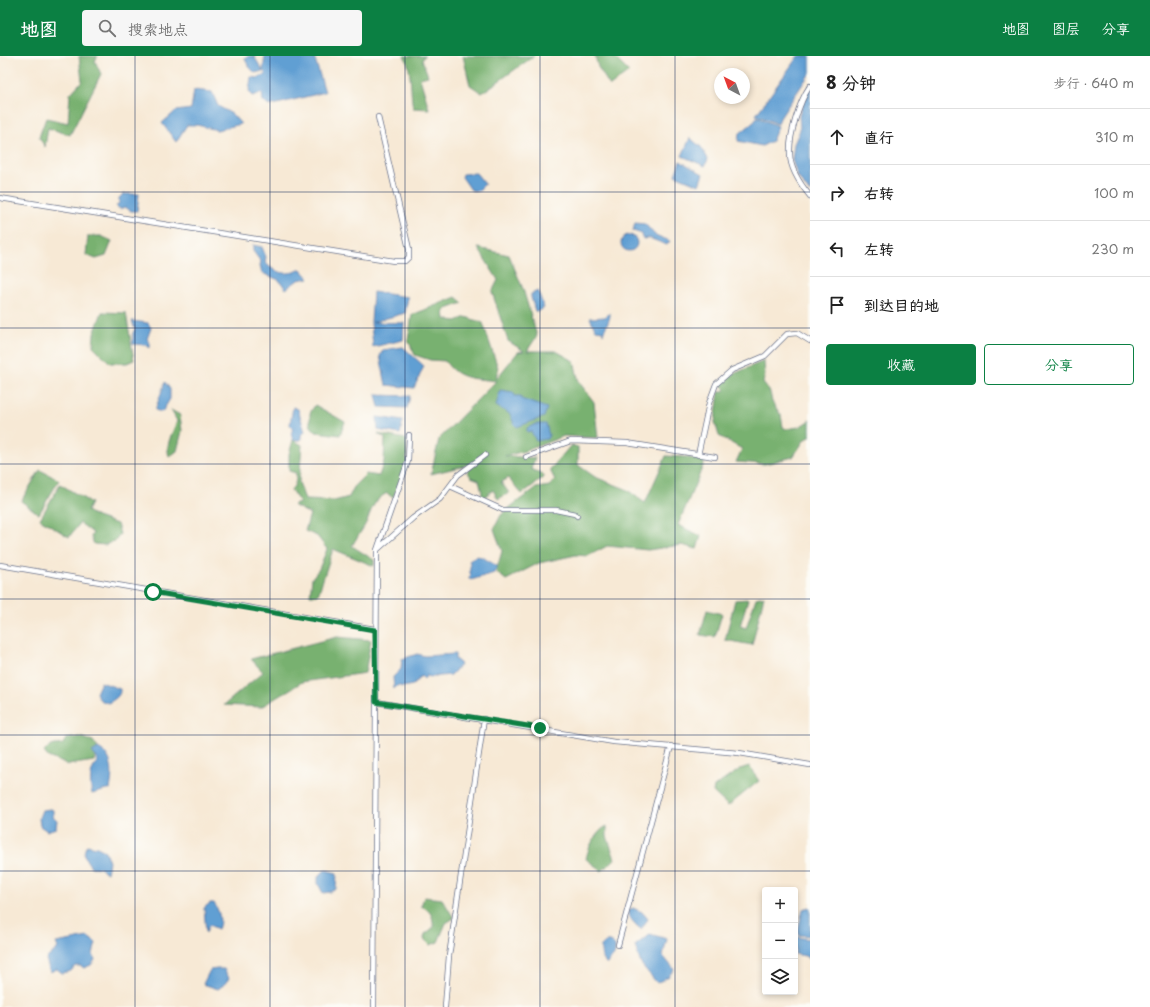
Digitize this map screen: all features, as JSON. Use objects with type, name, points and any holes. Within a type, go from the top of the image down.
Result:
[{"type":"street","points":[[810,86],[797,112],[790,155],[795,172],[810,196]]},
{"type":"street","points":[[0,198],[394,261],[405,261],[409,257],[409,249],[378,117]]},
{"type":"street","points":[[698,455],[712,391],[724,375],[765,356],[787,334],[797,333],[810,341]]},
{"type":"street","points":[[374,1007],[375,630],[378,586],[377,550],[408,461],[409,435]]},
{"type":"street","points":[[526,457],[570,442],[627,443],[715,457]]},
{"type":"street","points":[[377,550],[413,518],[440,500],[458,475],[485,455]]},
{"type":"street","points":[[450,486],[504,510],[556,510],[575,514],[577,516]]},
{"type":"street","points":[[0,565],[375,630]]},
{"type":"street","points":[[376,702],[614,742],[739,753],[810,765]]},
{"type":"street","points":[[445,1007],[449,956],[484,719]]},
{"type":"street","points":[[618,944],[671,746]]},
{"type":"green space","points":[[79,56],[98,56],[95,61],[101,74],[70,135],[48,128],[45,147],[39,137],[46,118],[68,123],[70,94],[82,81]]},
{"type":"green space","points":[[404,56],[425,56],[422,59],[428,76],[420,78],[429,109],[413,108],[410,73],[407,60]]},
{"type":"green space","points":[[463,56],[534,56],[482,93],[470,85]]},
{"type":"green space","points":[[595,56],[613,56],[629,72],[610,86],[598,67]]},
{"type":"green space","points":[[88,236],[101,236],[112,241],[106,256],[96,259],[86,255]]},
{"type":"green space","points":[[478,248],[509,255],[523,289],[537,336],[527,351],[556,351],[574,361],[579,382],[594,402],[598,438],[564,436],[525,451],[505,456],[535,458],[531,469],[545,476],[522,494],[508,478],[501,482],[509,493],[498,499],[493,490],[483,498],[479,480],[471,477],[467,471],[476,463],[431,474],[439,439],[496,381],[474,379],[461,375],[450,367],[445,361],[430,360],[415,355],[408,340],[412,315],[456,297],[463,303],[444,310],[445,319],[456,321],[466,317],[483,323],[498,368],[496,379],[518,352],[524,351],[508,341],[492,292],[498,280]]},
{"type":"green space","points":[[102,312],[126,313],[134,360],[127,363],[110,363],[93,346],[94,334]]},
{"type":"green space","points":[[764,361],[765,375],[763,383],[770,392],[772,402],[781,415],[783,427],[786,429],[799,427],[810,420],[810,437],[805,439],[793,457],[765,464],[736,462],[742,449],[719,436],[715,422],[719,392],[725,390],[721,383],[731,375]]},
{"type":"green space","points":[[315,405],[345,422],[340,435],[316,432],[310,425],[310,413]]},
{"type":"green space","points":[[171,410],[180,415],[182,431],[177,451],[169,457],[168,447],[170,438],[177,421]]},
{"type":"green space","points":[[378,434],[406,439],[407,465],[393,498],[387,493],[379,498],[352,546],[374,560],[374,566],[333,549],[318,595],[310,595],[312,578],[319,569],[327,549],[317,536],[305,531],[310,514],[293,505],[300,503],[291,490],[295,484],[296,478],[296,473],[289,471],[289,454],[293,440],[302,445],[299,482],[305,500],[334,501],[349,497],[355,485],[366,474],[379,476],[384,461],[385,438]]},
{"type":"green space","points":[[571,445],[578,447],[578,465],[595,477],[626,489],[645,503],[666,456],[685,457],[705,461],[678,525],[701,536],[697,549],[681,545],[648,550],[607,546],[588,556],[576,555],[539,563],[506,580],[496,572],[502,551],[494,529],[501,515],[536,488],[550,486],[555,480],[550,470]]},
{"type":"green space","points":[[40,470],[59,480],[39,514],[21,501]]},
{"type":"green space","points":[[60,484],[91,503],[87,511],[97,517],[117,524],[120,534],[116,540],[105,545],[94,544],[91,537],[93,533],[80,523],[69,537],[40,519]]},
{"type":"green space","points":[[764,596],[752,645],[725,640],[735,600],[748,599],[740,626],[746,628],[756,598]]},
{"type":"green space","points":[[707,610],[722,614],[715,637],[700,635]]},
{"type":"green space","points":[[337,637],[371,640],[365,673],[302,682],[261,707],[224,705],[263,672],[251,659]]},
{"type":"green space","points":[[79,737],[93,741],[98,748],[94,761],[68,765],[48,757],[44,752],[52,746],[62,745],[66,739]]},
{"type":"green space","points":[[749,766],[759,781],[728,806],[713,792],[714,787],[740,769]]},
{"type":"green space","points":[[607,826],[607,836],[615,859],[602,871],[586,859],[593,840],[603,828]]},
{"type":"green space","points":[[424,897],[442,899],[454,918],[446,923],[438,942],[430,945],[424,939],[425,934],[433,928],[433,921],[429,912],[421,906]]},
{"type":"water","points":[[255,56],[263,71],[255,73],[250,68],[245,58]]},
{"type":"water","points":[[265,56],[314,56],[325,92],[269,106],[263,101],[262,93],[252,96],[249,91],[251,77],[258,78],[266,74],[263,71]]},
{"type":"water","points":[[798,56],[810,56],[810,73],[780,118],[778,124],[756,115]]},
{"type":"water","points":[[810,84],[810,193],[798,177],[792,160],[794,144],[800,130],[799,115]]},
{"type":"water","points":[[194,90],[212,92],[218,106],[232,114],[241,124],[217,130],[197,125],[187,125],[176,142],[162,123],[176,111],[191,109]]},
{"type":"water","points":[[757,117],[778,126],[772,141],[762,146],[738,141],[739,134],[755,121]]},
{"type":"water","points":[[690,138],[701,147],[708,159],[705,166],[682,156]]},
{"type":"water","points":[[680,161],[703,174],[699,185],[675,175]]},
{"type":"water","points":[[476,173],[485,184],[478,191],[471,190],[462,177],[463,174]]},
{"type":"water","points":[[123,194],[139,194],[137,211],[131,211],[125,207],[120,209],[116,206],[119,203],[119,198]]},
{"type":"water","points":[[635,223],[645,224],[655,235],[670,241],[667,245],[649,238],[643,239],[642,234],[633,231]]},
{"type":"water","points":[[626,235],[632,235],[637,240],[635,249],[632,251],[626,251],[621,246],[621,240]]},
{"type":"water","points":[[253,245],[262,247],[266,257],[265,262],[273,269],[282,273],[291,273],[301,269],[309,278],[298,280],[286,289],[279,280],[262,273],[260,265],[261,262],[253,251]]},
{"type":"water","points":[[538,291],[544,308],[539,311],[535,311],[531,294]]},
{"type":"water","points":[[373,292],[408,297],[405,313],[373,322],[404,323],[403,340],[373,347],[371,322]]},
{"type":"water","points":[[610,313],[609,320],[603,334],[603,331],[596,330],[590,318],[605,317]]},
{"type":"water","points":[[132,321],[148,323],[151,328],[147,339],[150,343],[150,348],[146,345],[133,344],[133,333],[135,329]]},
{"type":"water","points":[[403,347],[424,366],[414,388],[386,385],[380,356],[383,350]]},
{"type":"water","points":[[165,382],[170,389],[170,399],[162,412],[155,410]]},
{"type":"water","points":[[500,390],[513,392],[515,396],[521,396],[521,399],[547,408],[544,417],[517,427],[514,424],[510,414],[496,406]]},
{"type":"water","points":[[376,395],[410,396],[407,408],[379,407]]},
{"type":"water","points":[[293,407],[298,409],[305,432],[301,435],[301,440],[293,440],[291,434],[293,428],[290,425]]},
{"type":"water","points":[[377,417],[403,421],[400,434],[378,430]]},
{"type":"water","points":[[536,424],[546,424],[549,435],[547,439],[536,441],[531,431],[527,432],[527,428]]},
{"type":"water","points":[[476,556],[482,557],[497,566],[494,573],[471,580],[468,578],[471,575],[469,561]]},
{"type":"water","points":[[417,654],[425,656],[455,654],[455,659],[461,664],[451,675],[429,677],[427,675],[424,679],[421,676],[413,685],[402,687],[398,685],[394,689],[393,677],[401,669],[402,659]]},
{"type":"water","points":[[101,682],[120,689],[118,696],[108,703],[100,700],[96,693]]},
{"type":"water","points":[[98,748],[103,751],[110,761],[112,772],[111,783],[110,789],[92,794],[91,774],[97,763],[97,758],[92,752]]},
{"type":"water","points":[[42,810],[53,810],[53,816],[57,820],[56,828],[47,831],[40,826],[39,818]]},
{"type":"water","points":[[87,845],[97,847],[105,851],[109,862],[107,873],[100,868],[91,867],[84,854]]},
{"type":"water","points":[[325,870],[337,873],[336,889],[323,893],[318,884],[318,877]]},
{"type":"water","points":[[210,903],[214,903],[219,912],[220,923],[218,929],[209,925],[206,933],[204,908]]},
{"type":"water","points":[[810,907],[810,936],[799,935],[798,930],[803,909]]},
{"type":"water","points":[[633,908],[642,912],[648,919],[641,929],[629,917],[629,910]]},
{"type":"water","points":[[650,934],[667,939],[663,956],[674,969],[669,976],[657,983],[641,964],[635,946]]},
{"type":"water","points":[[88,937],[96,943],[93,954],[95,960],[91,965],[84,968],[81,966],[75,966],[71,971],[62,973],[57,969],[50,972],[46,959],[58,948],[56,943]]},
{"type":"water","points":[[798,937],[810,939],[810,959],[798,955]]},
{"type":"water","points":[[606,942],[611,942],[615,945],[614,955],[607,964],[602,958],[601,951],[601,946]]},
{"type":"water","points":[[224,969],[229,978],[225,984],[218,989],[203,984],[210,970]]},
{"type":"route","points":[[153,592],[375,630],[376,702],[540,728]]}]
